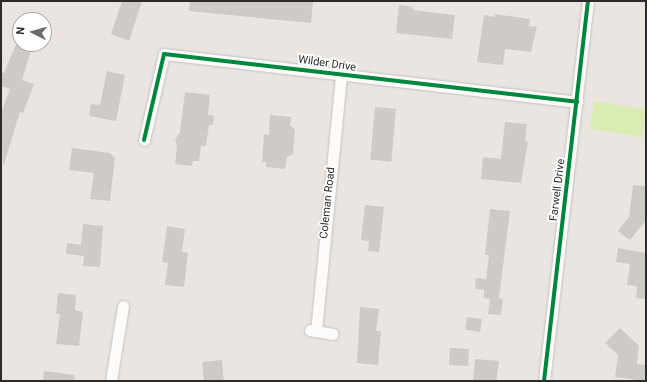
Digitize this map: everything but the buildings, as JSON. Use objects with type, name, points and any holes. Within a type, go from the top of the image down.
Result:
[{"type":"street","name":"Farwell Drive","points":[[544,381],[588,1]]},
{"type":"street","name":"Wilder Drive","points":[[144,140],[164,54],[577,102]]},
{"type":"street","name":"Coleman Road","points":[[333,334],[313,330],[341,75]]},
{"type":"street","points":[[111,381],[123,306]]},
{"type":"green space","points":[[594,101],[646,109],[642,137],[590,129]]},
{"type":"cycle path","points":[[544,381],[588,1]]},
{"type":"cycle path","points":[[144,140],[164,54],[577,102]]}]
